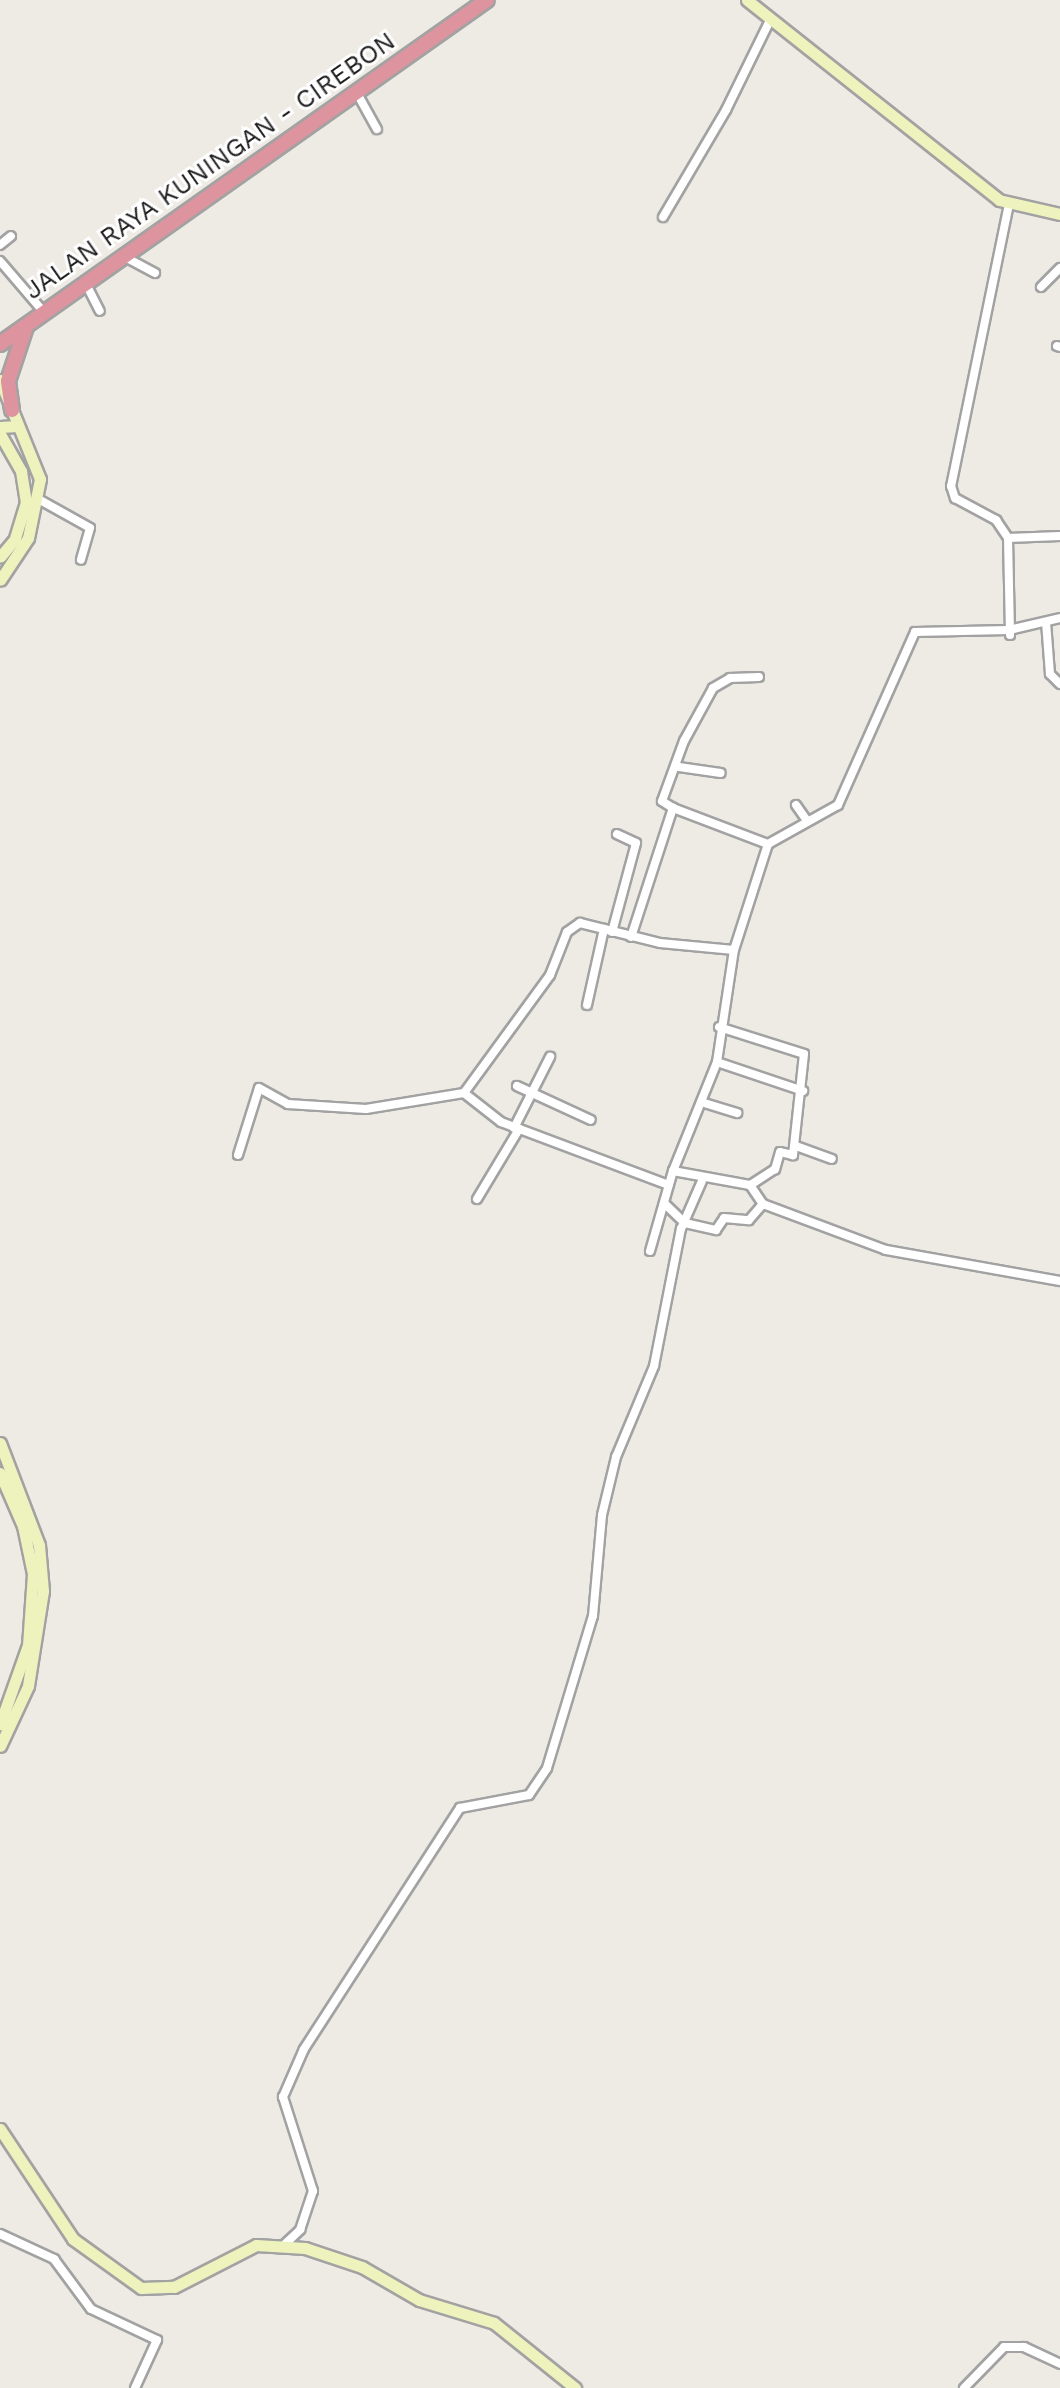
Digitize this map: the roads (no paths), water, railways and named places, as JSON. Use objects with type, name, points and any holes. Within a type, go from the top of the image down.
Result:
[{"type":"highway","name":"JALAN RAYA KUNINGAN - CIREBON","points":[[0,344],[42,310],[86,284],[358,95],[487,0]]},
{"type":"highway","points":[[12,410],[11,366],[30,320]]},
{"type":"street","points":[[747,0],[1009,204],[1060,214]]},
{"type":"street","points":[[663,217],[726,110],[771,18]]},
{"type":"street","points":[[358,95],[377,129]]},
{"type":"street","points":[[1009,204],[951,486],[955,498],[996,520],[1008,538],[1009,633]]},
{"type":"street","points":[[0,245],[11,236]]},
{"type":"street","points":[[125,257],[155,273]]},
{"type":"street","points":[[0,261],[42,310]]},
{"type":"street","points":[[1041,287],[1060,268]]},
{"type":"street","points":[[86,284],[100,311]]},
{"type":"street","points":[[0,580],[28,538],[40,500],[40,479],[1,389]]},
{"type":"street","points":[[0,427],[17,426]]},
{"type":"street","points":[[0,434],[21,471],[26,502],[15,539],[0,557]]},
{"type":"street","points":[[40,500],[90,528],[81,560]]},
{"type":"street","points":[[1008,538],[1060,536]]},
{"type":"street","points":[[650,1251],[673,1171],[717,1062],[719,1027],[734,950],[768,844],[838,805],[915,632],[1009,633],[1060,618]]},
{"type":"street","points":[[1046,622],[1050,674],[1060,684]]},
{"type":"street","points":[[759,677],[730,678],[713,688],[684,741],[679,767],[662,801],[768,844]]},
{"type":"street","points":[[679,767],[721,773]]},
{"type":"street","points":[[796,805],[807,821]]},
{"type":"street","points":[[631,937],[673,808]]},
{"type":"street","points":[[587,1005],[636,843],[617,834]]},
{"type":"street","points":[[464,1093],[550,975],[567,932],[580,923],[631,937],[734,950]]},
{"type":"street","points":[[673,1171],[702,1181],[750,1185],[775,1169],[780,1152],[793,1155],[796,1146],[803,1091],[802,1051],[719,1027]]},
{"type":"street","points":[[477,1199],[517,1128],[550,1057]]},
{"type":"street","points":[[717,1062],[803,1091]]},
{"type":"street","points":[[517,1086],[591,1120]]},
{"type":"street","points":[[238,1155],[259,1088],[288,1104],[366,1109],[464,1093],[517,1128],[669,1185]]},
{"type":"street","points":[[701,1102],[737,1113]]},
{"type":"street","points":[[796,1146],[832,1159]]},
{"type":"street","points":[[285,2244],[300,2230],[313,2191],[283,2097],[304,2049],[460,1808],[529,1795],[547,1768],[593,1616],[608,1490],[632,1410],[654,1366],[685,1223],[702,1181]]},
{"type":"street","points":[[750,1185],[763,1204],[886,1250],[1060,1281]]},
{"type":"street","points":[[664,1203],[685,1223],[716,1230],[724,1218],[749,1220],[763,1204]]},
{"type":"street","points":[[0,1443],[39,1545],[43,1591],[28,1686],[0,1746]]},
{"type":"street","points":[[0,1473],[23,1526],[33,1574],[28,1645],[0,1724]]},
{"type":"street","points":[[0,2129],[73,2239],[141,2288],[174,2287],[246,2247],[285,2244],[340,2258],[419,2300],[494,2323],[575,2388]]},
{"type":"street","points":[[0,2234],[54,2259],[91,2309],[157,2340],[135,2388]]},
{"type":"street","points":[[964,2388],[1004,2347],[1024,2347],[1060,2364]]}]
